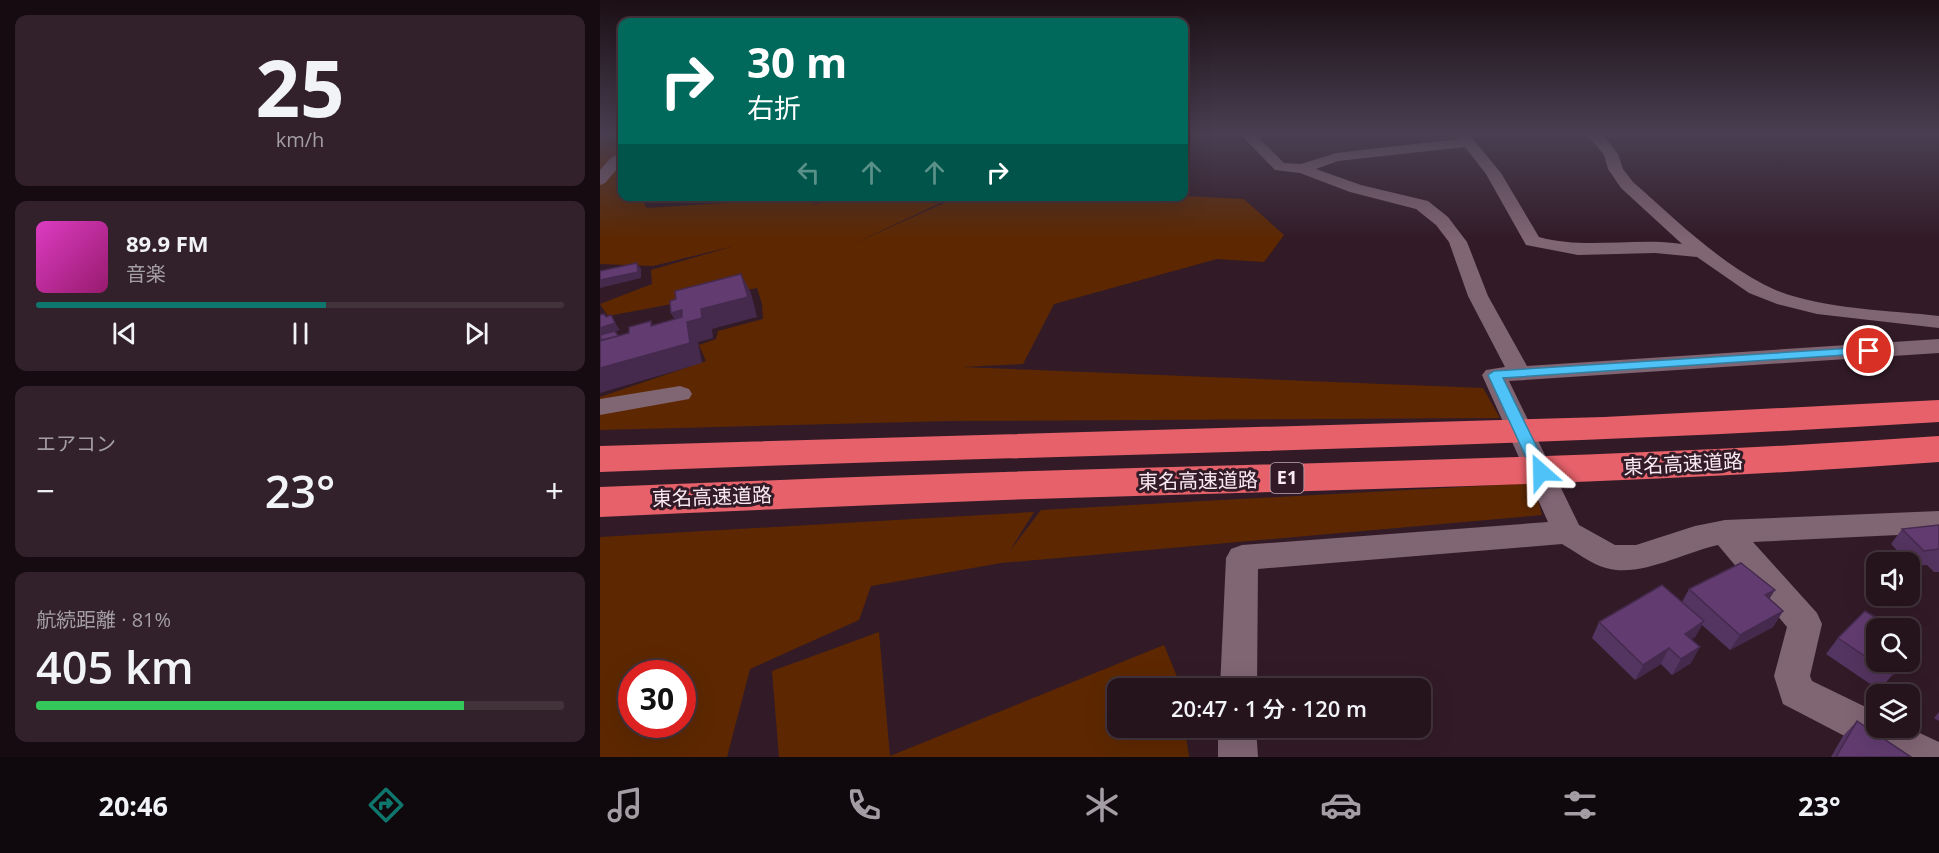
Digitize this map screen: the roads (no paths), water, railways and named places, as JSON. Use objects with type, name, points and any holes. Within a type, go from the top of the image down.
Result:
[{"type":"highway","name":"東名高速道路","points":[[600,459],[1481,434],[1773,423],[1939,411]]},
{"type":"highway","name":"東名高速道路","points":[[617,501],[1003,486],[1438,474],[1817,458],[1939,449]]},
{"type":"street","points":[[600,180],[611,168]]},
{"type":"street","points":[[1295,168],[1356,189],[1422,205],[1442,221],[1458,242],[1564,524],[1610,557],[1636,558],[1695,538],[1725,531],[1939,522]]},
{"type":"street","points":[[1489,168],[1532,241],[1575,251],[1658,247],[1701,252]]},
{"type":"street","points":[[1615,168],[1627,185],[1701,252],[1755,289],[1784,300],[1817,308],[1939,322]]},
{"type":"street","points":[[1510,381],[1939,346]]},
{"type":"street","points":[[600,407],[680,394]]},
{"type":"street","points":[[1238,678],[1242,558],[1564,524]]},
{"type":"street","points":[[1725,531],[1805,624],[1792,676],[1796,692],[1927,757]]},
{"type":"street","points":[[1237,738],[1238,757]]}]
